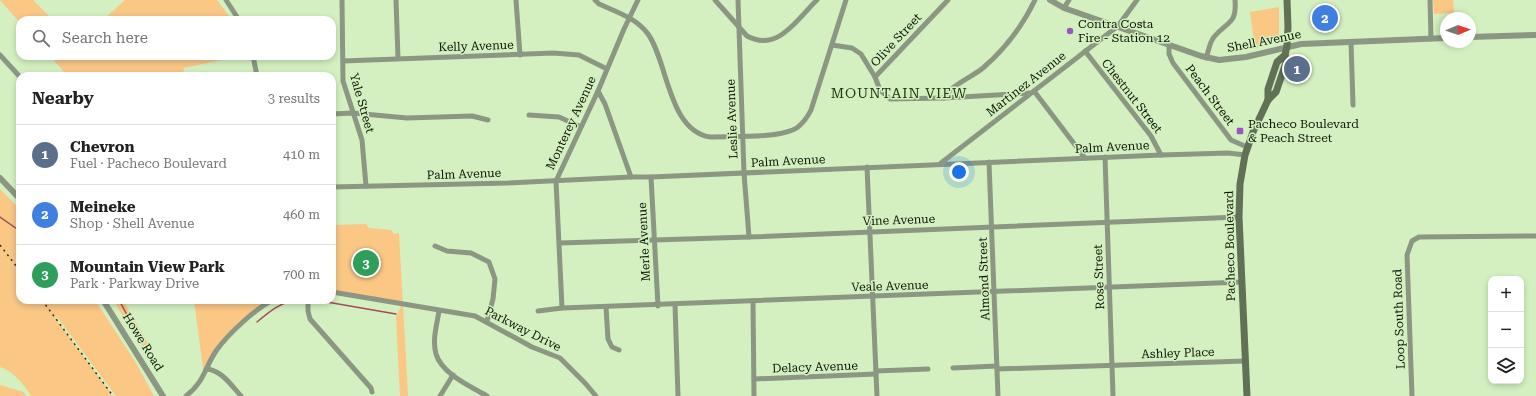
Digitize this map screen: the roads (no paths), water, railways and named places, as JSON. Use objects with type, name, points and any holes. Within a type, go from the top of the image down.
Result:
[{"type":"main road","name":"Pacheco Boulevard","points":[[1247,396],[1239,217],[1240,184],[1247,147],[1268,100],[1276,92],[1286,63],[1285,55],[1288,27],[1287,0]]},
{"type":"street","points":[[226,0],[236,16]]},
{"type":"street","name":"Yale Street","points":[[342,0],[343,81],[362,140],[366,186]]},
{"type":"street","points":[[396,0],[398,58]]},
{"type":"street","points":[[516,0],[520,55]]},
{"type":"street","points":[[595,0],[599,4],[639,23],[648,34],[658,54],[672,96],[687,123],[692,129],[704,136],[743,136],[784,133],[798,127],[812,110],[846,0]]},
{"type":"street","name":"Monterey Avenue","points":[[562,308],[556,181],[638,0]]},
{"type":"street","points":[[715,0],[739,28],[753,39],[762,40],[771,39],[788,31],[817,0]]},
{"type":"street","name":"Leslie Avenue","points":[[738,0],[744,173],[749,237]]},
{"type":"street","name":"Olive Street","points":[[875,77],[948,0]]},
{"type":"street","points":[[944,98],[949,91],[973,76],[1003,48],[1022,25],[1035,0]]},
{"type":"street","name":"Shell Avenue","points":[[1050,0],[1064,8],[1206,58],[1219,60],[1238,59],[1300,44],[1440,38]]},
{"type":"street","points":[[1064,8],[1069,0]]},
{"type":"street","name":"Martinez Avenue","points":[[941,164],[1118,26],[1137,0]]},
{"type":"street","points":[[1206,58],[1211,41],[1233,19],[1235,13],[1235,0]]},
{"type":"street","points":[[1430,0],[1431,39]]},
{"type":"street","points":[[1476,37],[1536,35]]},
{"type":"street","points":[[1351,42],[1353,105]]},
{"type":"street","points":[[832,45],[852,48],[861,54],[875,77],[880,90],[890,99],[944,98],[1033,92],[1085,158]]},
{"type":"street","name":"Peach Street","points":[[1169,45],[1169,54],[1173,63],[1231,140],[1247,147]]},
{"type":"street","name":"Chestnut Street","points":[[1085,51],[1151,136],[1161,155]]},
{"type":"street","name":"Kelly Avenue","points":[[343,61],[554,53],[579,55],[607,69]]},
{"type":"street","points":[[0,55],[16,73]]},
{"type":"street","points":[[254,60],[256,72]]},
{"type":"street","points":[[598,91],[605,104],[631,177]]},
{"type":"street","points":[[336,114],[353,113],[407,118],[472,116],[488,120]]},
{"type":"street","points":[[529,114],[559,117],[581,127]]},
{"type":"street","name":"Palm Avenue","points":[[336,187],[556,181],[1228,152],[1245,155]]},
{"type":"street","name":"Rose Street","points":[[1105,157],[1113,396]]},
{"type":"street","name":"Almond Street","points":[[989,162],[998,396]]},
{"type":"street","points":[[867,167],[877,396]]},
{"type":"street","name":"Merle Avenue","points":[[651,177],[658,306]]},
{"type":"street","points":[[0,178],[16,195]]},
{"type":"street","name":"Vine Avenue","points":[[560,242],[749,237],[1239,217]]},
{"type":"street","name":"Loop South Road","points":[[1412,396],[1407,255],[1412,241],[1419,237],[1536,236]]},
{"type":"street","points":[[435,246],[447,251],[471,253],[489,262],[494,279],[493,298],[487,321]]},
{"type":"street","name":"Veale Avenue","points":[[538,311],[562,308],[658,306],[675,304],[1242,282]]},
{"type":"street","name":"Parkway Drive","points":[[336,293],[475,316],[487,321],[532,347],[560,358],[596,396]]},
{"type":"street","points":[[753,301],[754,396]]},
{"type":"street","name":"Howe Road","points":[[106,304],[163,396]]},
{"type":"street","points":[[186,396],[194,389],[208,369],[216,351],[224,341],[265,304]]},
{"type":"street","points":[[308,304],[310,319],[371,388],[372,392]]},
{"type":"street","points":[[675,304],[678,396]]},
{"type":"street","points":[[606,307],[608,339],[612,347],[619,350]]},
{"type":"street","points":[[439,311],[435,338],[436,353],[442,365],[453,375],[487,396]]},
{"type":"street","name":"Ashley Place","points":[[1112,365],[1245,361]]},
{"type":"street","points":[[953,368],[1112,365]]},
{"type":"street","points":[[208,369],[215,370],[223,376],[241,396]]},
{"type":"street","name":"Delacy Avenue","points":[[754,379],[928,369]]},
{"type":"street","points":[[440,396],[453,375]]},
{"type":"waterway","points":[[0,217],[16,228]]},
{"type":"waterway","points":[[121,304],[139,337]]},
{"type":"waterway","points":[[257,322],[271,311],[284,304]]},
{"type":"waterway","points":[[336,304],[396,314]]},
{"type":"railway","points":[[0,245],[16,266]]},
{"type":"railway","points":[[45,304],[113,396]]},
{"type":"place","name":"Meineke","points":[[1325,18]]},
{"type":"place","name":"Contra Costa Fire - Station 12","points":[[1070,31]]},
{"type":"place","name":"Chevron","points":[[1297,69]]},
{"type":"place","name":"Pacheco Boulevard & Peach Street","points":[[1240,131]]},
{"type":"place","name":"Mountain View Park","points":[[366,263]]},
{"type":"district","name":"MOUNTAIN VIEW","points":[[899,93]]}]
